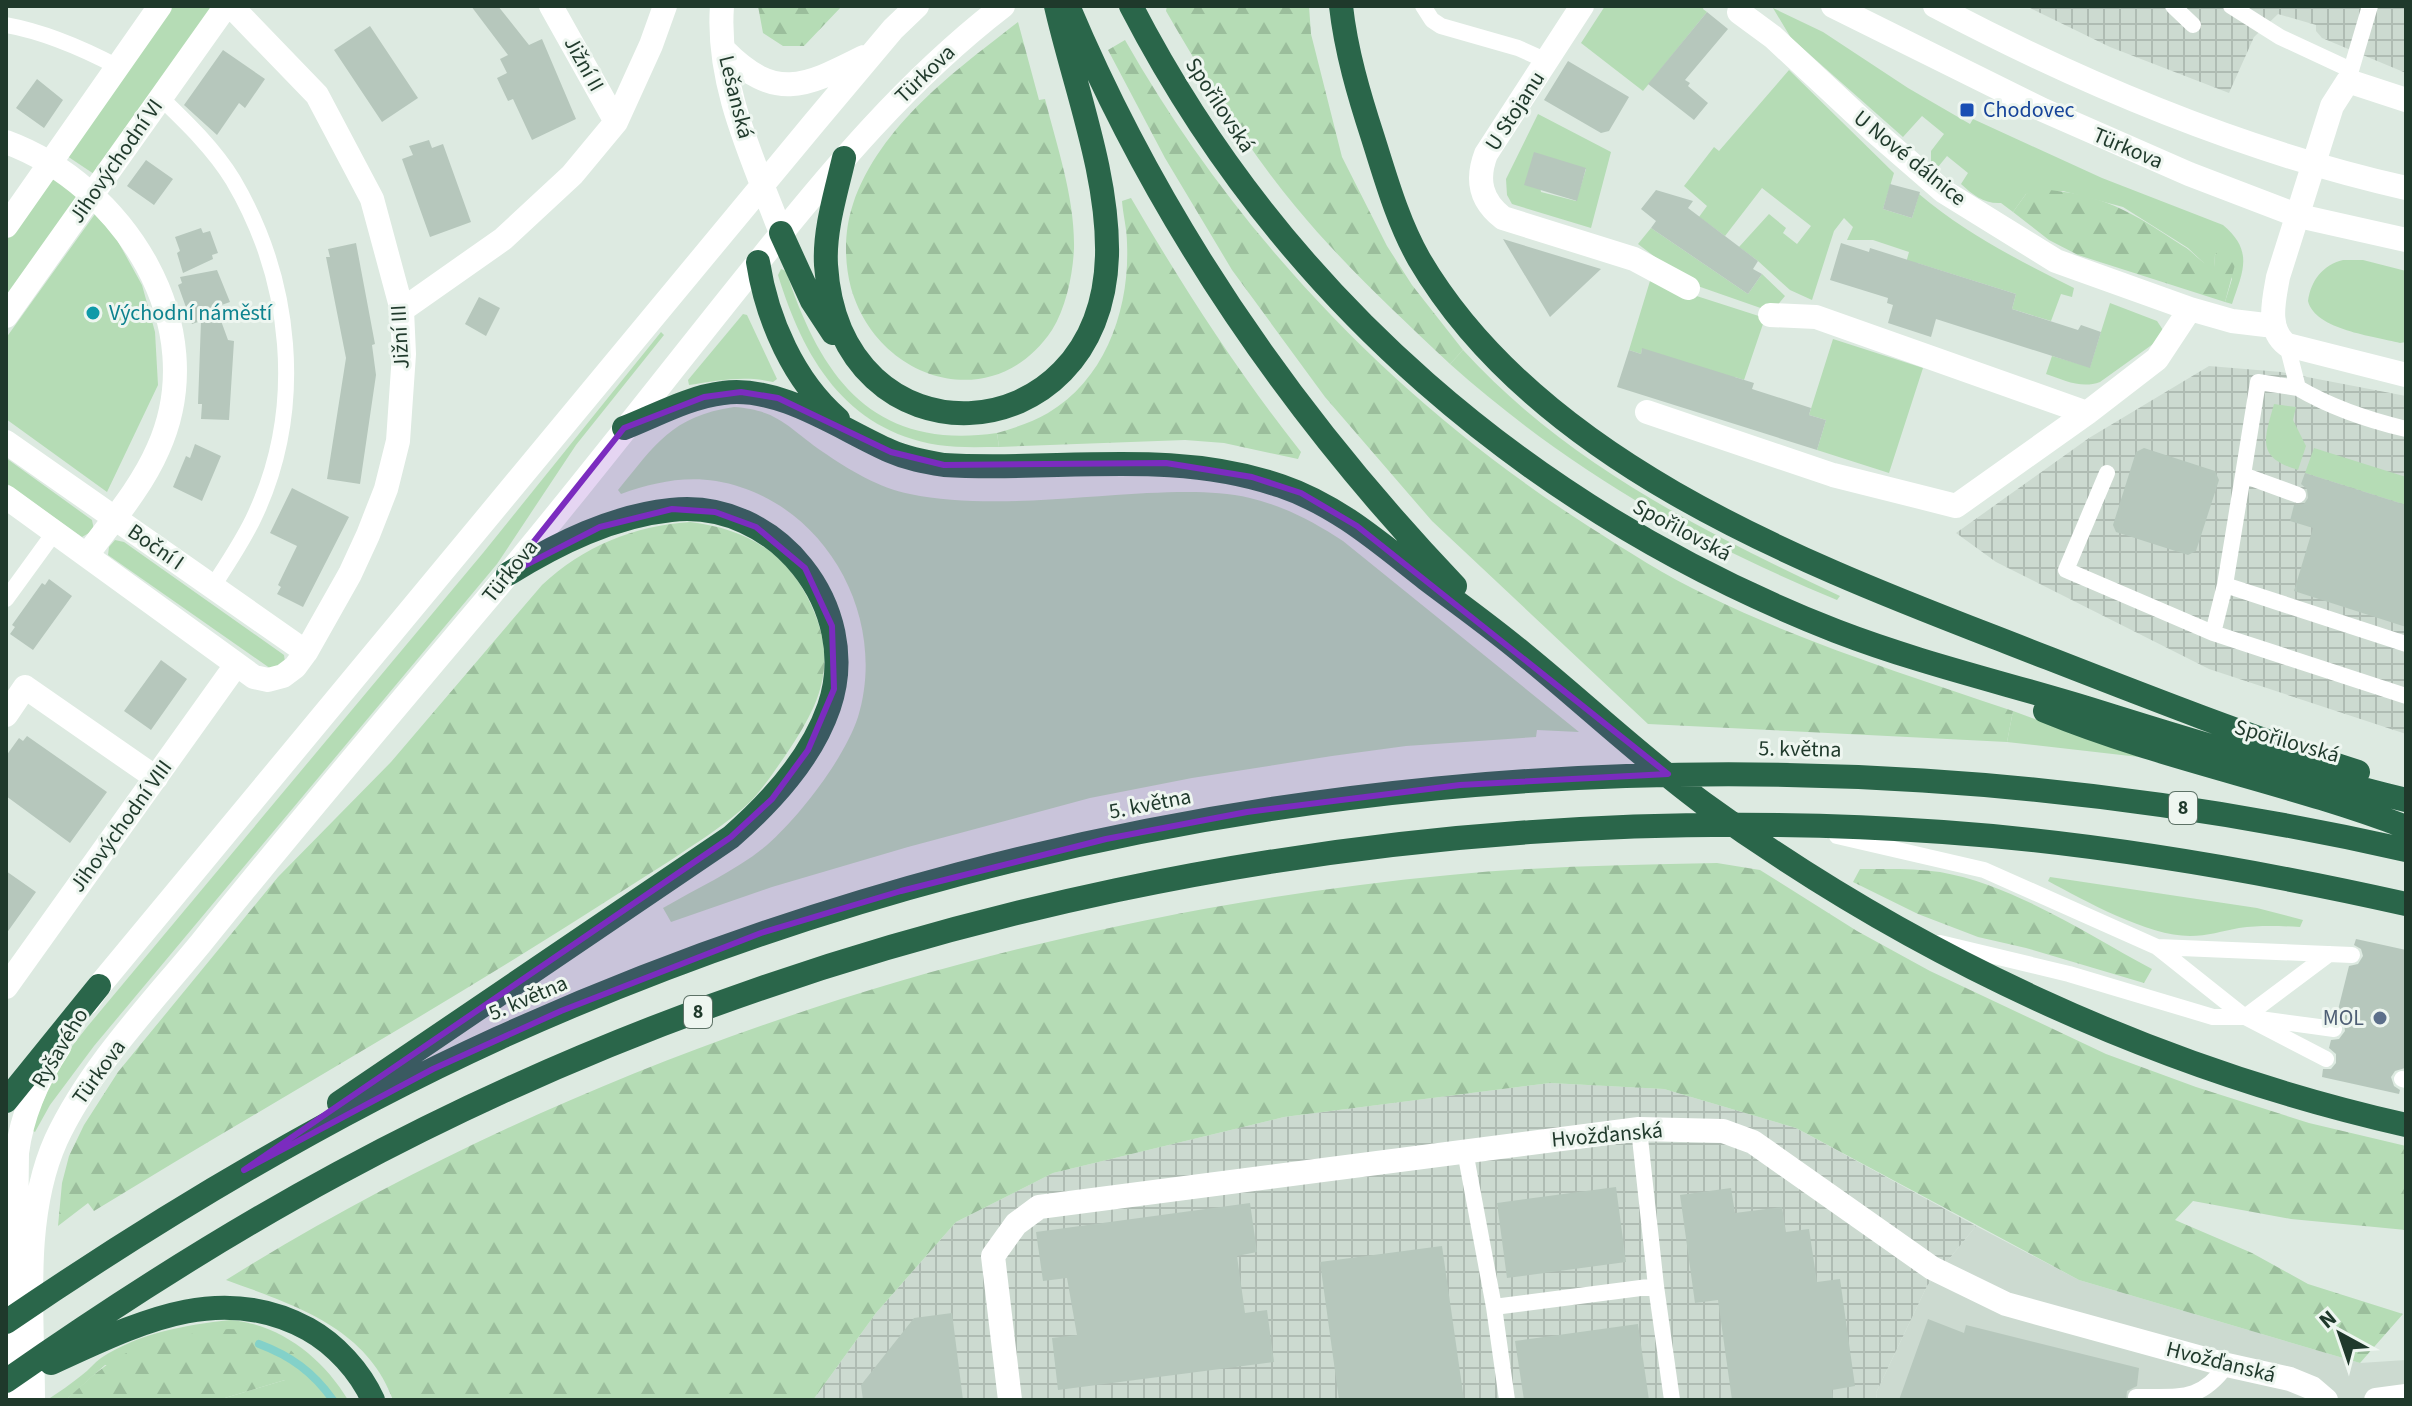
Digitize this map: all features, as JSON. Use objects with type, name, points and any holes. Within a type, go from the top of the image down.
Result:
[{"type":"highway","points":[[1056,6],[1077,52],[1164,200],[1273,368],[1335,450],[1408,536],[1526,655],[1584,707],[1702,802],[1836,892],[1912,936],[2046,1003],[2168,1053],[2259,1085],[2406,1125]]},
{"type":"highway","points":[[781,233],[812,301],[827,325],[890,391],[918,406],[943,414],[978,414],[998,410],[1036,393],[1069,365],[1082,348],[1098,310],[1107,258],[1103,196],[1068,6]]},
{"type":"highway","points":[[1341,6],[1351,63],[1364,111],[1388,186],[1418,256],[1445,297],[1493,356],[1577,429],[1647,476],[1719,516],[1879,592],[2186,713],[2276,746],[2406,787]]},
{"type":"highway","name":"Spořilovská","points":[[1134,12],[1189,110],[1223,160],[1312,270],[1361,322],[1467,417],[1581,503],[1673,557],[1836,631],[1921,661],[2298,772],[2406,800]]},
{"type":"highway","points":[[844,158],[829,228],[826,265],[834,313],[841,331],[860,361]]},
{"type":"highway","points":[[758,262],[762,287],[775,324],[806,383],[829,412],[866,440]]},
{"type":"highway","points":[[624,428],[704,397],[741,392],[778,398],[912,459],[944,465],[1166,463],[1252,477],[1279,485],[1341,514],[1526,655]]},
{"type":"highway","points":[[244,1170],[434,1036],[640,901],[731,837],[772,799],[791,775],[829,707],[836,671],[836,648],[826,605],[805,568],[791,552],[756,527],[715,512],[672,509],[600,527],[538,555],[508,574]]},
{"type":"highway","points":[[1921,661],[2086,726],[2354,807],[2406,827]]},
{"type":"highway","name":"5. května","points":[[6,1322],[131,1238],[244,1170],[433,1069],[561,1011],[761,933],[901,891],[1106,839],[1247,812],[1402,791],[1708,773],[1808,774],[2026,787],[2239,817],[2406,850]]},
{"type":"highway","name":"8","points":[[56,1354],[141,1290],[340,1172],[423,1130],[608,1047],[766,987],[853,959],[1077,900],[1190,876],[1296,858],[1485,836],[1688,826],[1792,826],[1943,832],[2094,848],[2303,882],[2406,904]]},
{"type":"highway","points":[[6,1101],[99,986]]},
{"type":"highway","points":[[6,1382],[56,1354],[152,1320],[176,1313],[227,1306],[248,1307],[291,1320],[318,1334],[359,1374],[373,1400]]},
{"type":"street","points":[[6,226],[160,6]]},
{"type":"street","name":"Jihovýchodní VI","points":[[6,316],[228,6]]},
{"type":"street","name":"Jižní III","points":[[228,6],[317,95],[372,199],[402,310],[404,354],[398,441],[386,489],[350,574],[295,667],[283,676],[268,680],[254,677],[236,665]]},
{"type":"street","name":"Jižní II","points":[[551,6],[616,122]]},
{"type":"street","points":[[402,310],[503,239],[572,175],[616,122],[665,6]]},
{"type":"street","name":"Lešanská","points":[[722,6],[724,50],[738,117],[781,233]]},
{"type":"street","points":[[99,986],[873,52],[917,6]]},
{"type":"street","name":"Türkova","points":[[33,1400],[33,1243],[37,1206],[48,1162],[77,1101],[130,1029],[508,574],[844,158],[931,65],[1003,6]]},
{"type":"street","name":"U Stojanu","points":[[1582,6],[1486,154],[1482,165],[1482,190],[1493,211],[1503,218],[1634,259],[1688,288]]},
{"type":"street","name":"Türkova","points":[[1833,6],[2101,137],[2299,216],[2406,240]]},
{"type":"street","points":[[1947,9],[2067,72],[2229,136],[2314,164],[2406,188]]},
{"type":"street","name":"U Nové dálnice","points":[[1739,12],[1773,37],[1943,191],[2056,261],[2190,309],[2280,335]]},
{"type":"street","points":[[724,50],[758,78],[797,85],[815,81],[873,52]]},
{"type":"street","points":[[2406,100],[2349,75],[2332,106],[2278,277],[2274,301],[2280,335],[2406,375]]},
{"type":"street","points":[[6,142],[51,162],[93,193],[121,223],[138,246],[153,275],[172,337],[175,368],[167,423],[159,448],[142,479],[87,555]]},
{"type":"street","points":[[758,262],[763,185]]},
{"type":"street","points":[[1647,412],[1833,475],[1956,506],[2157,359],[2190,309]]},
{"type":"street","points":[[1770,315],[1816,317],[2087,413]]},
{"type":"street","name":"Boční I","points":[[6,442],[306,652]]},
{"type":"street","points":[[6,497],[48,541],[87,555],[236,665]]},
{"type":"street","name":"Jihovýchodní VIII","points":[[6,987],[236,665]]},
{"type":"street","points":[[6,715],[25,687],[156,778]]},
{"type":"street","name":"Ryšavého","points":[[14,1400],[19,1134],[39,1081],[99,986]]},
{"type":"street","name":"Hvožďanská","points":[[1010,1400],[993,1256],[1016,1224],[1039,1207],[1639,1129],[1723,1131],[1753,1142],[1932,1268],[2006,1304],[2227,1365],[2290,1379],[2312,1388],[2326,1400]]},
{"type":"street","points":[[2376,1400],[2406,1396]]},
{"type":"lane","points":[[1423,6],[1432,20],[1441,26],[1518,48],[1547,61]]},
{"type":"lane","points":[[2173,6],[2193,25]]},
{"type":"lane","points":[[2231,6],[2349,75],[2370,6]]},
{"type":"lane","points":[[6,25],[65,42],[118,67]]},
{"type":"lane","points":[[161,98],[211,149],[232,179],[271,264],[286,345],[282,433],[270,477],[256,514],[213,586]]},
{"type":"lane","points":[[2280,335],[2298,388]]},
{"type":"lane","points":[[2213,633],[2225,585],[2258,382],[2298,388],[2318,400],[2374,421],[2406,429]]},
{"type":"lane","points":[[2107,473],[2066,570],[2213,633],[2406,696]]},
{"type":"lane","points":[[2243,475],[2298,495]]},
{"type":"lane","points":[[6,599],[48,541]]},
{"type":"lane","points":[[2225,585],[2406,644]]},
{"type":"lane","points":[[1792,826],[1984,870],[2157,947],[2245,1017],[2326,1059]]},
{"type":"lane","points":[[1912,936],[2069,974],[2213,1017],[2245,1017],[2334,1029]]},
{"type":"lane","points":[[2157,947],[2352,955]]},
{"type":"lane","points":[[2245,1017],[2329,954]]},
{"type":"lane","points":[[1639,1129],[1672,1400]]},
{"type":"lane","points":[[1465,1151],[1494,1307],[1507,1400]]},
{"type":"lane","points":[[1494,1307],[1656,1286]]},
{"type":"lane","points":[[2136,1397],[2179,1396],[2199,1392],[2213,1384],[2227,1365]]},
{"type":"highlighted area","points":[[741,392],[778,398],[891,452],[944,465],[1166,463],[1252,477],[1301,493],[1357,526],[1668,774],[1460,785],[1247,812],[1106,839],[901,891],[761,933],[561,1011],[433,1069],[244,1170],[731,837],[772,799],[808,750],[834,689],[832,626],[805,568],[756,527],[715,512],[672,509],[600,527],[508,574],[624,428],[704,397]]},
{"type":"shaded area","points":[[2026,6],[2406,6],[2406,73],[2322,38],[2316,31],[2316,25],[2278,14],[2254,37],[2229,93],[2110,47]]},
{"type":"shaded area","points":[[2209,366],[2281,372],[2406,396],[2406,734],[2209,669],[1996,562],[1956,533],[2089,438]]},
{"type":"shaded area","points":[[1550,1083],[1664,1089],[1796,1128],[1976,1226],[1927,1286],[1876,1393],[1877,1400],[813,1400],[876,1313],[956,1222],[1053,1173],[1284,1117]]},
{"type":"shaded area","points":[[1976,1226],[2079,1280],[2360,1363],[2406,1360],[2406,1400],[1877,1400],[1876,1393],[1927,1286]]},
{"type":"green space","points":[[168,6],[212,6],[97,176],[64,154]]},
{"type":"green space","points":[[758,6],[842,6],[804,46],[783,46],[763,33]]},
{"type":"green space","points":[[1167,6],[1309,6],[1311,34],[1342,157],[1387,246],[1412,285],[1463,350],[1450,364],[1350,268],[1277,183],[1242,136],[1166,11]]},
{"type":"green space","points":[[1605,6],[1704,6],[1707,12],[1643,91],[1581,43]]},
{"type":"green space","points":[[1773,8],[1823,32],[1970,124],[1973,119],[2102,178],[2223,225],[2233,235],[2242,253],[2242,271],[2232,304],[2225,302],[2232,279],[2220,249],[2215,255],[2214,268],[2207,266],[2188,248],[2123,207],[2063,191],[2026,194],[2013,212],[2001,203],[1989,202],[1974,195],[1961,184],[1968,173],[1947,156],[1938,167],[1931,162],[1931,151],[1944,134],[1922,116],[1903,137],[1791,38]]},
{"type":"green space","points":[[1018,22],[1039,100],[1045,99],[1068,192],[1074,229],[1070,280],[1057,321],[1028,357],[1000,373],[970,380],[940,377],[911,366],[886,346],[865,320],[851,288],[847,267],[850,214],[865,176],[900,125],[945,80]]},
{"type":"green space","points":[[1125,40],[1169,112],[1218,182],[1271,248],[1327,311],[1388,371],[1451,426],[1518,478],[1588,526],[1692,588],[1821,644],[2013,711],[2007,742],[1648,724],[1432,521],[1325,397],[1232,270],[1165,158],[1108,50]]},
{"type":"green space","points":[[1789,70],[1894,173],[1883,209],[1912,218],[1919,194],[1974,234],[2074,288],[2072,297],[2061,294],[2051,321],[2012,309],[2016,294],[1917,263],[1906,263],[1909,252],[1873,240],[1847,240],[1853,227],[1844,218],[1834,231],[1812,300],[1790,290],[1739,247],[1769,214],[1786,228],[1783,233],[1797,244],[1811,226],[1762,188],[1725,236],[1699,217],[1707,206],[1684,186],[1714,147],[1719,151]]},
{"type":"green space","points":[[1538,114],[1611,152],[1591,228],[1512,204],[1507,195],[1506,179]],"holes":[[[1534,153],[1586,169],[1576,201],[1541,192]]]},
{"type":"green space","points":[[55,179],[78,196],[6,305],[6,238],[46,181]]},
{"type":"green space","points":[[2038,189],[2081,195],[2115,206],[2164,234],[2210,266],[2214,267],[2219,249],[2227,247],[2236,261],[2225,302],[2078,255],[2049,240],[2013,212],[2026,194]]},
{"type":"green space","points":[[1131,198],[1212,328],[1301,452],[1298,459],[1224,443],[1185,440],[999,447],[997,433],[1030,422],[1068,399],[1099,361],[1119,316],[1124,292],[1127,243],[1122,201]]},
{"type":"green space","points":[[95,214],[116,238],[142,285],[155,332],[158,385],[107,492],[6,419],[6,338]]},
{"type":"green space","points":[[1651,228],[1748,294],[1762,274],[1785,296],[1772,312],[1689,283],[1638,244]]},
{"type":"green space","points":[[2343,260],[2363,260],[2406,271],[2406,342],[2347,330],[2322,319],[2313,311],[2308,301],[2315,280],[2324,270]]},
{"type":"green space","points":[[781,269],[786,271],[816,344],[835,374],[858,399],[885,418],[917,430],[954,436],[997,433],[999,447],[946,446],[905,437],[877,424],[853,406],[832,385],[800,334],[778,275]]},
{"type":"green space","points":[[1650,281],[1765,318],[1744,380],[1735,377],[1733,383],[1642,349],[1641,354],[1629,350]]},
{"type":"green space","points":[[2110,303],[2157,321],[2163,330],[2160,339],[2100,382],[2079,384],[2046,374],[2052,356],[2090,367]]},
{"type":"green space","points":[[743,314],[747,315],[777,379],[773,382],[731,379],[689,385],[688,380]]},
{"type":"green space","points":[[661,332],[664,335],[576,445],[497,564],[94,1046],[50,1105],[35,1132],[31,1130],[59,1063],[87,1027],[483,553]]},
{"type":"green space","points":[[1833,339],[1923,368],[1889,473],[1817,450],[1826,420],[1809,415]]},
{"type":"green space","points":[[1463,350],[1503,391],[1592,461],[1687,520],[1840,596],[1837,600],[1732,553],[1633,499],[1586,469],[1540,437],[1450,364]]},
{"type":"green space","points":[[2274,404],[2296,407],[2293,420],[2306,446],[2298,470],[2275,459],[2266,446]]},
{"type":"green space","points":[[734,407],[773,416],[854,472],[910,494],[967,501],[997,501],[1198,492],[1237,495],[1275,505],[1343,541],[1579,732],[1537,730],[1536,737],[1406,746],[1192,778],[1090,798],[772,887],[671,922],[663,908],[755,854],[780,833],[807,803],[843,751],[858,717],[865,678],[864,640],[855,602],[839,568],[816,537],[788,511],[754,492],[716,481],[679,480],[621,494],[618,490],[655,446],[680,425],[713,411]]},
{"type":"green space","points":[[2314,448],[2406,477],[2406,505],[2305,473]]},
{"type":"green space","points":[[6,458],[92,520],[94,530],[82,537],[6,483]]},
{"type":"green space","points":[[690,522],[747,537],[778,558],[802,588],[820,628],[824,666],[816,701],[787,753],[751,801],[668,862],[503,966],[94,1211],[88,1203],[58,1226],[62,1183],[69,1156],[84,1125],[118,1072],[278,877],[391,762],[542,585],[558,571],[610,540],[649,528]]},
{"type":"green space","points":[[115,540],[124,542],[284,655],[285,662],[274,671],[108,555],[109,547]]},
{"type":"green space","points":[[2013,711],[2139,757],[2007,742]]},
{"type":"green space","points":[[1717,863],[1760,870],[1857,931],[1930,971],[2106,1054],[2309,1123],[2406,1146],[2406,1230],[2291,1219],[2193,1201],[2175,1220],[2252,1253],[2308,1284],[2403,1314],[2360,1363],[2079,1280],[1796,1128],[1664,1089],[1550,1083],[1284,1117],[1053,1173],[956,1222],[876,1313],[813,1400],[393,1400],[381,1375],[346,1336],[301,1309],[226,1280],[365,1199],[510,1127],[660,1063],[814,1008],[971,961],[1130,923],[1290,895],[1483,872]]},
{"type":"green space","points":[[1860,869],[1910,869],[1968,878],[2049,912],[2152,969],[2144,983],[1978,937],[1918,914],[1853,882]]},
{"type":"green space","points":[[2050,877],[2257,908],[2303,920],[2300,927],[2255,926],[2203,935],[2173,934],[2136,924],[2098,907],[2048,881]]},
{"type":"green space","points":[[230,1320],[266,1328],[298,1346],[326,1370],[348,1400],[218,1400],[285,1380],[105,1365],[66,1400],[47,1400],[101,1358],[131,1342],[179,1328]]},
{"type":"green space","points":[[228,1329],[258,1332],[284,1344],[298,1359],[294,1372],[285,1380],[218,1400],[66,1400],[99,1371],[132,1350],[179,1336]]},
{"type":"building","points":[[471,6],[498,6],[529,45],[542,39],[576,119],[532,140],[513,99],[508,101],[497,78],[507,73],[500,59],[508,55]]},
{"type":"building","points":[[1707,12],[1728,29],[1685,80],[1708,103],[1694,120],[1648,84]]},
{"type":"building","points":[[370,26],[418,98],[382,122],[334,50]]},
{"type":"building","points":[[223,50],[265,79],[245,108],[239,103],[217,135],[184,105]]},
{"type":"building","points":[[1568,61],[1629,97],[1609,131],[1601,133],[1544,100]]},
{"type":"building","points":[[37,79],[63,100],[44,128],[16,108]]},
{"type":"building","points":[[429,140],[432,148],[443,144],[471,222],[430,237],[402,159],[413,155],[409,146]]},
{"type":"building","points":[[1534,152],[1586,168],[1577,201],[1524,185]]},
{"type":"building","points":[[146,160],[173,179],[154,205],[127,186]]},
{"type":"building","points":[[1890,184],[1920,192],[1912,218],[1883,209]]},
{"type":"building","points":[[1656,190],[1693,201],[1688,208],[1758,261],[1753,269],[1762,274],[1748,294],[1651,228],[1656,221],[1641,209]]},
{"type":"building","points":[[201,228],[203,233],[210,231],[218,253],[212,255],[213,259],[183,273],[175,237]]},
{"type":"building","points":[[1503,239],[1601,269],[1550,317]]},
{"type":"building","points":[[356,243],[375,344],[372,345],[376,375],[360,484],[327,479],[346,358],[326,257],[330,257],[328,249]]},
{"type":"building","points":[[1841,243],[1869,252],[1870,248],[2016,294],[2012,309],[2078,330],[2081,325],[2101,332],[2090,368],[1936,319],[1931,337],[1888,323],[1893,305],[1887,303],[1888,298],[1830,280]]},
{"type":"building","points":[[217,270],[230,302],[216,307],[228,340],[234,341],[229,420],[201,419],[202,404],[198,404],[201,321],[192,324],[178,285],[182,283],[180,277]]},
{"type":"building","points":[[479,297],[500,308],[486,336],[465,324]]},
{"type":"building","points":[[1642,348],[1754,383],[1752,389],[1811,408],[1809,415],[1826,420],[1817,450],[1617,387],[1629,350],[1641,354]]},
{"type":"building","points":[[195,444],[221,456],[202,501],[173,487],[186,456],[190,458]]},
{"type":"building","points":[[2144,448],[2215,471],[2219,480],[2196,551],[2188,555],[2116,532],[2113,525],[2136,452]]},
{"type":"building","points":[[2305,473],[2406,505],[2406,627],[2294,591],[2313,528],[2290,521],[2294,505],[2304,504],[2308,498],[2307,489],[2301,484]]},
{"type":"building","points":[[292,488],[349,517],[303,607],[277,594],[281,587],[278,585],[297,546],[270,533]]},
{"type":"building","points":[[49,579],[72,596],[33,650],[10,634],[15,627],[12,625],[42,583],[45,585]]},
{"type":"building","points":[[161,660],[187,679],[151,730],[124,711]]},
{"type":"building","points":[[27,736],[107,792],[70,843],[6,796],[6,756],[19,738],[23,741]]},
{"type":"building","points":[[6,871],[36,892],[6,934]]},
{"type":"building","points":[[2356,939],[2406,950],[2406,1064],[2391,1077],[2394,1086],[2400,1090],[2399,1094],[2322,1077],[2323,1069],[2331,1069],[2336,1063],[2336,1054],[2329,1048],[2331,1040],[2339,1039],[2345,1031],[2344,1024],[2336,1018],[2349,966],[2358,964],[2363,956],[2361,949],[2354,945]]},
{"type":"building","points":[[1616,1187],[1626,1262],[1507,1278],[1497,1203]]},
{"type":"building","points":[[1731,1188],[1735,1213],[1782,1207],[1786,1232],[1809,1229],[1817,1282],[1840,1279],[1855,1386],[1832,1390],[1833,1400],[1732,1400],[1718,1300],[1695,1303],[1680,1195]]},
{"type":"building","points":[[1250,1203],[1257,1252],[1237,1256],[1245,1313],[1267,1310],[1274,1362],[1058,1390],[1052,1338],[1077,1335],[1067,1278],[1043,1281],[1036,1232]]},
{"type":"building","points":[[1442,1246],[1464,1400],[1339,1400],[1320,1262]]},
{"type":"building","points":[[952,1313],[963,1400],[863,1400],[861,1385],[914,1318]]},
{"type":"building","points":[[1928,1319],[1964,1333],[1966,1325],[2139,1368],[2137,1386],[2127,1391],[2126,1400],[1899,1400]]},
{"type":"building","points":[[1638,1324],[1649,1400],[1524,1400],[1515,1341]]},
{"type":"waterway","points":[[259,1344],[300,1366],[318,1381],[333,1400]]},
{"type":"place","name":"Chodovec","points":[[1967,110]]},
{"type":"place","name":"Východní náměstí","points":[[93,313]]},
{"type":"place","name":"MOL","points":[[2380,1018]]}]
